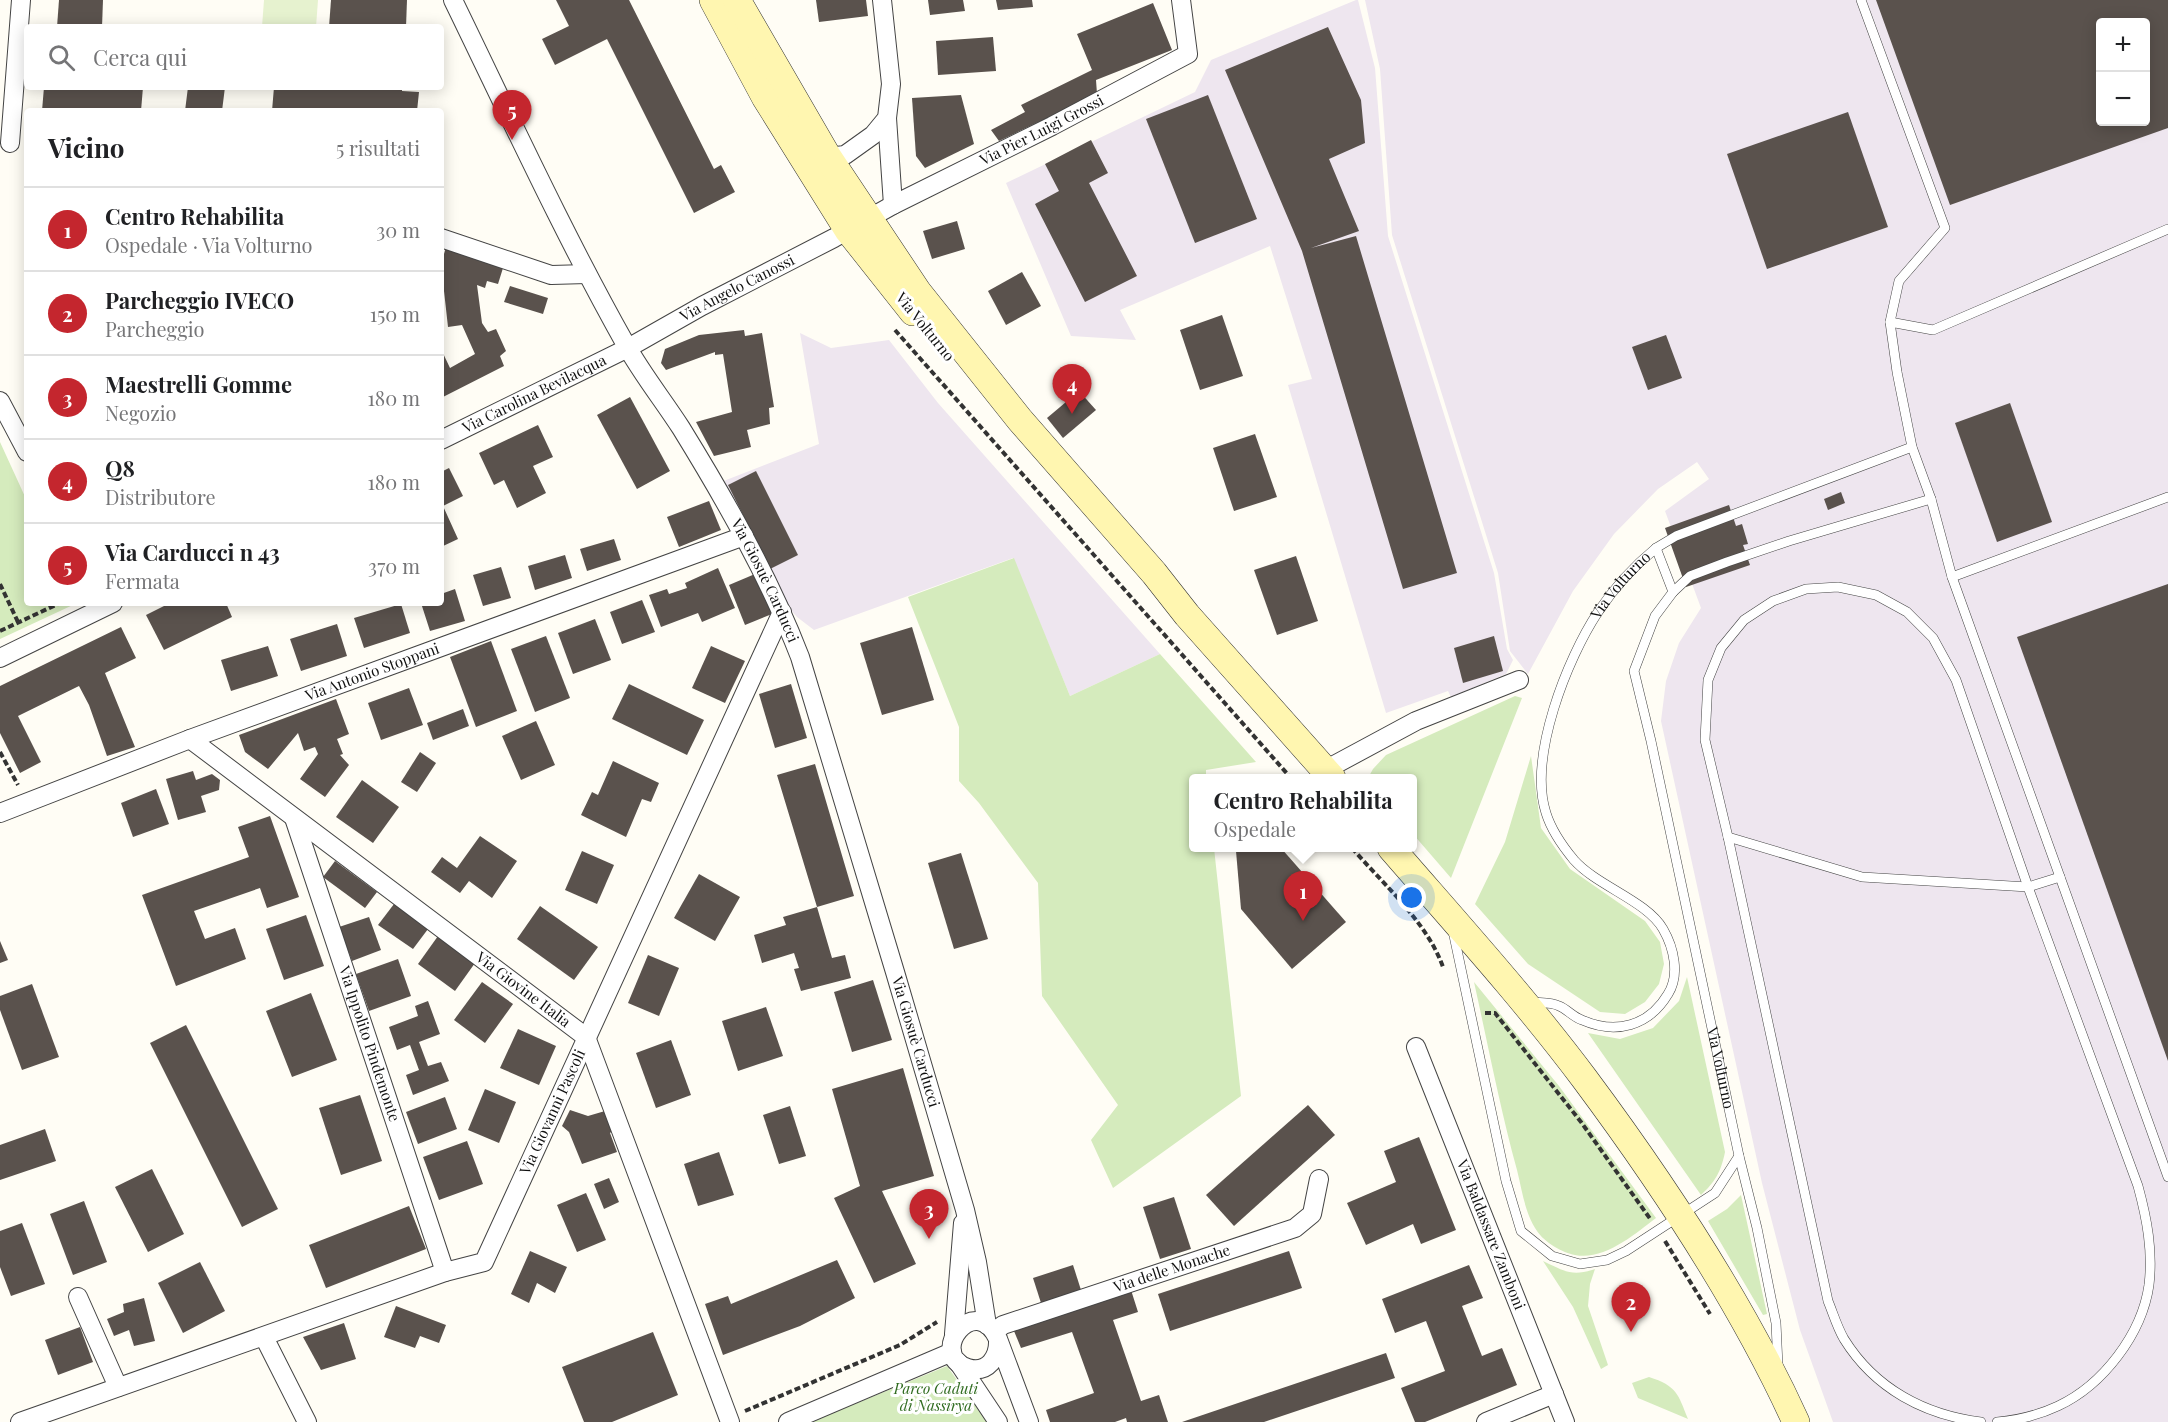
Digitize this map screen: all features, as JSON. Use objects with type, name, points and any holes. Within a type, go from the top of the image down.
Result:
[{"type":"street","points":[[12,143],[21,0]]},
{"type":"street","name":"Via Giosuè Carducci","points":[[453,0],[587,274],[628,348],[681,429],[744,536],[782,612],[803,669],[964,1210],[999,1350],[990,1364],[982,1369],[964,1366],[955,1349],[964,1210]]},
{"type":"street","name":"Via Volturno","points":[[713,0],[765,97],[859,224],[918,292],[1020,420],[1154,573],[1187,615],[1329,774],[1416,721],[1519,680]]},
{"type":"street","name":"Via Volturno","points":[[737,0],[828,157],[859,224]]},
{"type":"street","points":[[882,0],[891,84],[887,118],[893,205]]},
{"type":"street","name":"Via Pier Luigi Grossi","points":[[859,224],[1188,54],[1180,0]]},
{"type":"street","points":[[828,157],[845,155],[873,135],[887,118]]},
{"type":"street","name":"Via Angelo Canossi","points":[[628,348],[702,306],[859,224]]},
{"type":"street","points":[[444,239],[551,275],[587,274]]},
{"type":"street","name":"Via Carolina Bevilacqua","points":[[444,440],[628,348]]},
{"type":"street","points":[[0,401],[24,446]]},
{"type":"street","name":"Via Antonio Stoppani","points":[[0,813],[190,739],[744,536]]},
{"type":"street","points":[[0,658],[105,606]]},
{"type":"street","name":"Via Giovanni Pascoli","points":[[20,1422],[445,1272],[484,1262],[782,612]]},
{"type":"street","name":"Via Giovine Italia","points":[[190,739],[586,1037],[737,1417]]},
{"type":"street","name":"Via Ippolito Pindemonte","points":[[294,818],[445,1272]]},
{"type":"street","name":"Via Volturno","points":[[1394,852],[1583,1077],[1682,1216],[1778,1383],[1796,1422]]},
{"type":"street","name":"Via Baldassare Zamboni","points":[[1416,1047],[1564,1422]]},
{"type":"street","name":"Via delle Monache","points":[[994,1332],[1003,1325],[1295,1228],[1312,1214],[1319,1179]]},
{"type":"street","points":[[78,1297],[118,1387]]},
{"type":"street","points":[[994,1332],[978,1322],[969,1322],[960,1327],[955,1349],[998,1422]]},
{"type":"street","name":"Via Giosuè Carducci","points":[[994,1332],[1029,1422]]},
{"type":"street","points":[[264,1337],[308,1422]]},
{"type":"street","points":[[788,1422],[955,1349]]},
{"type":"street","points":[[1486,1422],[1554,1394]]},
{"type":"lane","points":[[1861,0],[1945,228],[1899,282],[1890,322],[1912,447],[1931,499],[1952,577],[2168,1177]]},
{"type":"lane","points":[[1890,322],[1933,330],[2168,229]]},
{"type":"lane","points":[[1656,548],[1676,536],[1912,447]]},
{"type":"lane","points":[[1952,577],[2168,497]]},
{"type":"lane","points":[[1673,592],[1690,576],[1727,562],[1931,499]]},
{"type":"lane","name":"Via Volturno","points":[[1521,1001],[1557,1005],[1582,1020],[1608,1027],[1627,1027],[1644,1019],[1660,1006],[1670,992],[1676,969],[1670,945],[1662,927],[1646,910],[1607,886],[1575,861],[1546,814],[1541,776],[1543,743],[1557,699],[1576,654],[1598,612],[1637,564],[1656,548],[1673,592],[1655,616],[1634,671],[1654,752],[1739,1156],[1757,1228],[1776,1323],[1778,1383]]},
{"type":"lane","points":[[1981,1422],[1955,1419],[1913,1404],[1874,1375],[1844,1339],[1828,1301],[1705,740],[1708,680],[1721,648],[1744,620],[1773,601],[1806,589],[1838,587],[1876,595],[1907,612],[1933,638],[1956,680],[2028,887],[2138,1186],[2147,1220],[2150,1252],[2148,1286],[2140,1318],[2122,1350],[2092,1384],[2059,1406],[2022,1419],[1997,1422]]},
{"type":"lane","points":[[1728,837],[1862,877],[2028,887],[2060,878]]},
{"type":"lane","points":[[1450,917],[1472,1012],[1506,1181],[1521,1231],[1552,1256],[1580,1264],[1606,1265],[1715,1193],[1739,1156]]},
{"type":"path","points":[[0,584],[18,622]]},
{"type":"path","points":[[0,631],[53,606]]},
{"type":"path","points":[[0,752],[26,802]]},
{"type":"path","points":[[1356,852],[1423,928],[1438,953],[1445,971]]},
{"type":"path","points":[[1472,1012],[1495,1013],[1581,1122],[1659,1231],[1712,1317]]},
{"type":"path","points":[[737,1417],[900,1345],[941,1320]]},
{"type":"shaded area","points":[[1358,0],[1375,68],[1388,236],[1494,573],[1507,649],[1513,660],[1506,674],[1451,697],[1448,691],[1386,713],[1288,385],[1312,379],[1270,246],[1120,310],[1136,340],[1071,336],[1006,183],[1195,92],[1211,60]]},
{"type":"shaded area","points":[[1365,0],[2168,0],[2168,1422],[1833,1422],[1800,1330],[1762,1183],[1661,721],[1666,681],[1679,643],[1701,608],[1665,511],[1709,479],[1697,462],[1658,489],[1614,534],[1573,591],[1528,674],[1510,651],[1498,573],[1392,235],[1380,69]]},
{"type":"shaded area","points":[[800,333],[831,348],[889,340],[938,403],[1160,654],[1070,696],[1013,558],[814,630],[797,617],[781,599],[721,482],[819,444]]},
{"type":"green space","points":[[264,0],[318,0],[316,24],[262,24]]},
{"type":"green space","points":[[0,442],[24,494],[24,606],[71,606],[0,639]]},
{"type":"green space","points":[[1014,558],[1070,696],[1160,654],[1256,762],[1206,770],[1206,774],[1189,774],[1189,852],[1214,852],[1241,1096],[1113,1188],[1091,1140],[1118,1105],[1042,996],[1038,883],[979,803],[959,781],[959,727],[908,597]]},
{"type":"green space","points":[[1515,696],[1522,698],[1451,878],[1417,839],[1417,774],[1370,774],[1386,755]]},
{"type":"green space","points":[[1531,756],[1541,828],[1570,869],[1645,921],[1660,942],[1664,964],[1659,984],[1645,1002],[1625,1014],[1600,1012],[1528,964],[1475,904],[1505,842]]},
{"type":"green space","points":[[1687,977],[1725,1152],[1717,1176],[1701,1195],[1588,1033],[1620,1039],[1653,1028],[1679,1001]]},
{"type":"green space","points":[[1474,982],[1559,1086],[1656,1218],[1618,1245],[1597,1254],[1575,1255],[1549,1243],[1533,1224],[1524,1202]]},
{"type":"green space","points":[[1741,1195],[1767,1314],[1763,1315],[1708,1221],[1727,1209]]},
{"type":"green space","points":[[1543,1261],[1574,1273],[1595,1269],[1590,1284],[1588,1306],[1608,1365],[1601,1369],[1573,1307]]},
{"type":"green space","name":"Parco Caduti di Nassirya","points":[[947,1366],[987,1422],[811,1422]]},
{"type":"green space","points":[[1649,1377],[1666,1384],[1675,1392],[1688,1419],[1638,1398],[1632,1383]]},
{"type":"building","points":[[59,0],[103,0],[102,24],[57,24]]},
{"type":"building","points":[[331,0],[407,0],[406,24],[329,24]]},
{"type":"building","points":[[556,0],[629,0],[714,169],[721,165],[735,192],[694,213],[607,39],[555,65],[542,39],[569,26]]},
{"type":"building","points":[[816,0],[866,0],[868,16],[819,22]]},
{"type":"building","points":[[928,0],[963,0],[965,11],[930,15]]},
{"type":"building","points":[[996,0],[1032,0],[1033,7],[998,10]]},
{"type":"building","points":[[1876,0],[2168,0],[2168,128],[1950,205]]},
{"type":"building","points":[[1153,3],[1172,50],[1096,80],[1097,94],[999,141],[991,130],[1025,112],[1021,105],[1092,70],[1077,34]]},
{"type":"building","points":[[1328,27],[1361,100],[1365,143],[1329,159],[1359,231],[1311,248],[1356,236],[1457,573],[1403,589],[1302,251],[1225,70]]},
{"type":"building","points":[[993,37],[996,71],[938,75],[936,41]]},
{"type":"building","points":[[44,90],[143,90],[141,108],[42,108]]},
{"type":"building","points":[[188,90],[225,90],[222,108],[185,108]]},
{"type":"building","points":[[274,90],[419,92],[417,108],[272,108]]},
{"type":"building","points":[[961,95],[974,144],[925,168],[916,156],[912,98]]},
{"type":"building","points":[[1208,95],[1257,219],[1195,243],[1146,119]]},
{"type":"building","points":[[1848,112],[1888,227],[1767,269],[1727,154]]},
{"type":"building","points":[[1091,140],[1108,173],[1089,183],[1137,276],[1085,302],[1035,204],[1059,191],[1045,164]]},
{"type":"building","points":[[957,221],[965,249],[932,259],[923,231]]},
{"type":"building","points":[[447,244],[503,268],[498,284],[487,281],[485,288],[477,285],[482,323],[488,332],[496,329],[506,351],[500,356],[504,366],[444,396],[444,355],[450,368],[475,354],[462,325],[448,327],[444,291],[444,254]]},
{"type":"building","points":[[1022,272],[1041,306],[1006,325],[988,291]]},
{"type":"building","points":[[510,286],[548,298],[543,314],[504,302]]},
{"type":"building","points":[[1222,315],[1243,376],[1200,390],[1180,330]]},
{"type":"building","points":[[744,330],[745,336],[762,333],[774,407],[769,408],[770,424],[747,430],[751,447],[714,456],[696,422],[732,412],[723,354],[715,355],[715,352],[666,370],[661,363],[665,349],[699,335]]},
{"type":"building","points":[[1666,335],[1682,378],[1648,390],[1632,347]]},
{"type":"building","points":[[1079,391],[1096,410],[1063,438],[1047,418]]},
{"type":"building","points":[[630,397],[670,471],[637,489],[597,415]]},
{"type":"building","points":[[2010,403],[2052,522],[1997,542],[1955,423]]},
{"type":"building","points":[[538,425],[553,457],[533,466],[546,493],[517,508],[504,480],[494,485],[479,453]]},
{"type":"building","points":[[1255,434],[1277,497],[1234,511],[1213,448]]},
{"type":"building","points":[[449,468],[463,496],[444,506],[444,470]]},
{"type":"building","points":[[756,471],[798,555],[770,569],[728,485]]},
{"type":"building","points":[[1841,492],[1845,503],[1828,510],[1824,499]]},
{"type":"building","points":[[709,501],[721,530],[679,547],[667,517]]},
{"type":"building","points":[[1729,505],[1736,526],[1742,524],[1748,544],[1743,545],[1750,565],[1686,587],[1665,528]]},
{"type":"building","points":[[444,508],[458,539],[444,546]]},
{"type":"building","points":[[614,539],[621,560],[587,571],[580,549]]},
{"type":"building","points":[[565,555],[572,578],[535,590],[528,566]]},
{"type":"building","points":[[1296,556],[1318,621],[1277,635],[1254,570]]},
{"type":"building","points":[[501,567],[511,598],[483,606],[473,575]]},
{"type":"building","points":[[718,568],[735,608],[702,622],[698,613],[661,627],[649,595],[667,589],[669,594],[687,588],[685,583]]},
{"type":"building","points":[[755,574],[772,614],[745,625],[729,585]]},
{"type":"building","points":[[2168,584],[2168,1061],[2017,637]]},
{"type":"building","points":[[455,589],[465,621],[430,631],[422,606],[444,606],[444,593]]},
{"type":"building","points":[[642,600],[655,632],[622,644],[610,612]]},
{"type":"building","points":[[164,606],[227,606],[232,617],[164,650],[146,615]]},
{"type":"building","points":[[402,606],[410,633],[364,648],[354,618]]},
{"type":"building","points":[[595,619],[611,660],[573,674],[558,633]]},
{"type":"building","points":[[337,624],[347,656],[301,671],[290,639]]},
{"type":"building","points":[[121,627],[136,658],[105,673],[135,747],[107,756],[89,705],[79,686],[18,716],[41,762],[20,773],[0,733],[0,686]]},
{"type":"building","points":[[912,627],[934,700],[882,715],[860,643]]},
{"type":"building","points":[[546,636],[570,698],[535,712],[511,649]]},
{"type":"building","points":[[1494,636],[1503,671],[1463,683],[1454,648]]},
{"type":"building","points":[[491,641],[517,711],[476,727],[450,657]]},
{"type":"building","points":[[268,646],[278,676],[231,691],[221,660]]},
{"type":"building","points":[[711,646],[745,661],[725,703],[692,688]]},
{"type":"building","points":[[629,684],[704,720],[687,755],[612,719]]},
{"type":"building","points":[[791,684],[807,738],[775,748],[759,694]]},
{"type":"building","points":[[409,688],[423,725],[381,740],[368,703]]},
{"type":"building","points":[[336,699],[349,734],[337,739],[343,754],[340,755],[349,765],[325,797],[300,779],[318,754],[315,747],[304,751],[298,733],[268,769],[245,752],[239,735]]},
{"type":"building","points":[[463,709],[469,726],[433,740],[427,723]]},
{"type":"building","points":[[536,721],[555,765],[521,780],[502,736]]},
{"type":"building","points":[[420,752],[436,763],[417,792],[401,782]]},
{"type":"building","points":[[613,761],[659,783],[651,802],[642,799],[626,837],[581,815],[592,792],[598,795]]},
{"type":"building","points":[[815,764],[854,896],[817,907],[777,775]]},
{"type":"building","points":[[193,771],[196,780],[212,774],[220,780],[219,790],[201,796],[206,812],[178,820],[166,779]]},
{"type":"building","points":[[362,780],[399,807],[373,843],[336,817]]},
{"type":"building","points":[[156,789],[169,824],[133,837],[121,803]]},
{"type":"building","points":[[270,816],[299,897],[267,908],[260,888],[194,911],[205,939],[235,928],[246,959],[176,986],[142,895],[249,857],[238,827]]},
{"type":"building","points":[[480,836],[517,861],[492,898],[469,881],[460,893],[431,872],[442,857],[457,868]]},
{"type":"building","points":[[582,851],[614,865],[597,904],[565,890]]},
{"type":"building","points":[[1236,852],[1285,852],[1346,922],[1292,969],[1241,909]]},
{"type":"building","points":[[961,853],[988,939],[954,949],[928,863]]},
{"type":"building","points":[[335,861],[377,892],[365,908],[323,877]]},
{"type":"building","points":[[699,874],[740,897],[715,941],[674,918]]},
{"type":"building","points":[[394,904],[428,929],[413,949],[378,925]]},
{"type":"building","points":[[540,906],[598,947],[574,980],[517,939]]},
{"type":"building","points":[[817,907],[832,958],[845,955],[851,978],[801,991],[794,969],[799,968],[794,953],[762,963],[754,935],[786,925],[783,917]]},
{"type":"building","points":[[306,915],[324,966],[284,980],[266,929]]},
{"type":"building","points":[[369,917],[381,950],[352,961],[339,927]]},
{"type":"building","points":[[438,936],[475,963],[455,991],[418,964]]},
{"type":"building","points":[[0,941],[8,960],[0,963]]},
{"type":"building","points":[[648,955],[679,968],[659,1016],[628,1003]]},
{"type":"building","points":[[398,959],[411,996],[369,1011],[356,974]]},
{"type":"building","points":[[873,980],[892,1040],[852,1052],[834,992]]},
{"type":"building","points":[[482,982],[513,1004],[485,1043],[454,1020]]},
{"type":"building","points":[[32,984],[59,1057],[22,1070],[0,1010],[0,996]]},
{"type":"building","points":[[311,993],[337,1060],[292,1077],[266,1011]]},
{"type":"building","points":[[428,1001],[440,1034],[419,1042],[428,1066],[441,1062],[449,1081],[413,1095],[406,1075],[419,1070],[410,1045],[397,1050],[389,1027],[418,1016],[415,1006]]},
{"type":"building","points":[[766,1007],[783,1056],[738,1071],[722,1021]]},
{"type":"building","points":[[186,1025],[278,1209],[242,1227],[150,1043]]},
{"type":"building","points":[[518,1029],[556,1046],[539,1085],[500,1068]]},
{"type":"building","points":[[671,1040],[691,1095],[656,1108],[636,1053]]},
{"type":"building","points":[[903,1068],[934,1176],[882,1191],[916,1264],[874,1283],[834,1198],[860,1186],[832,1089]]},
{"type":"building","points":[[485,1089],[516,1102],[499,1143],[468,1130]]},
{"type":"building","points":[[360,1095],[382,1161],[341,1175],[319,1108]]},
{"type":"building","points":[[445,1097],[457,1129],[418,1144],[406,1112]]},
{"type":"building","points":[[1308,1105],[1335,1135],[1234,1226],[1206,1195]]},
{"type":"building","points":[[790,1106],[806,1156],[779,1164],[763,1115]]},
{"type":"building","points":[[570,1110],[588,1116],[605,1111],[613,1130],[610,1133],[617,1152],[582,1164],[569,1132],[562,1126]]},
{"type":"building","points":[[45,1129],[56,1161],[0,1180],[0,1145]]},
{"type":"building","points":[[1419,1137],[1456,1230],[1421,1244],[1413,1224],[1366,1245],[1347,1203],[1396,1182],[1384,1151]]},
{"type":"building","points":[[467,1141],[483,1184],[439,1200],[423,1157]]},
{"type":"building","points":[[719,1152],[734,1195],[698,1206],[684,1164]]},
{"type":"building","points":[[152,1169],[184,1234],[148,1252],[115,1187]]},
{"type":"building","points":[[609,1178],[619,1202],[604,1209],[594,1184]]},
{"type":"building","points":[[586,1193],[606,1240],[577,1252],[557,1205]]},
{"type":"building","points":[[1174,1197],[1191,1249],[1160,1259],[1143,1207]]},
{"type":"building","points":[[84,1201],[107,1262],[73,1275],[50,1214]]},
{"type":"building","points":[[409,1206],[426,1249],[326,1288],[309,1245]]},
{"type":"building","points":[[22,1223],[45,1284],[11,1296],[0,1267],[0,1231]]},
{"type":"building","points":[[530,1251],[567,1267],[555,1293],[537,1283],[529,1303],[511,1294]]},
{"type":"building","points":[[1289,1251],[1302,1288],[1170,1331],[1158,1294]]},
{"type":"building","points":[[837,1260],[855,1298],[800,1326],[723,1355],[705,1304],[728,1296],[731,1304]]},
{"type":"building","points":[[200,1262],[225,1311],[183,1333],[158,1283]]},
{"type":"building","points":[[1073,1265],[1081,1290],[1041,1303],[1033,1278]]},
{"type":"building","points":[[1469,1265],[1483,1298],[1462,1306],[1482,1356],[1502,1348],[1517,1385],[1425,1422],[1415,1422],[1401,1388],[1445,1371],[1426,1321],[1395,1333],[1382,1299]]},
{"type":"building","points":[[1131,1290],[1138,1312],[1113,1320],[1141,1401],[1159,1395],[1168,1422],[1127,1422],[1126,1418],[1115,1422],[1050,1422],[1046,1410],[1094,1393],[1072,1332],[1021,1348],[1014,1331]]},
{"type":"building","points":[[144,1298],[155,1341],[134,1346],[129,1330],[114,1336],[107,1319],[124,1312],[123,1304]]},
{"type":"building","points":[[396,1306],[446,1325],[439,1343],[420,1336],[415,1348],[384,1337]]},
{"type":"building","points":[[344,1323],[356,1359],[321,1370],[303,1337]]},
{"type":"building","points":[[80,1327],[93,1362],[58,1375],[45,1340]]},
{"type":"building","points":[[653,1332],[678,1395],[612,1422],[584,1422],[562,1367]]},
{"type":"building","points":[[1386,1353],[1395,1378],[1264,1422],[1182,1422]]},
{"type":"place","name":"Via Carducci n 43","points":[[512,140]]},
{"type":"place","name":"Q8","points":[[1072,414]]},
{"type":"place","name":"Centro Rehabilita","points":[[1303,921]]},
{"type":"place","name":"Maestrelli Gomme","points":[[929,1239]]},
{"type":"place","name":"Parcheggio IVECO","points":[[1631,1332]]}]
